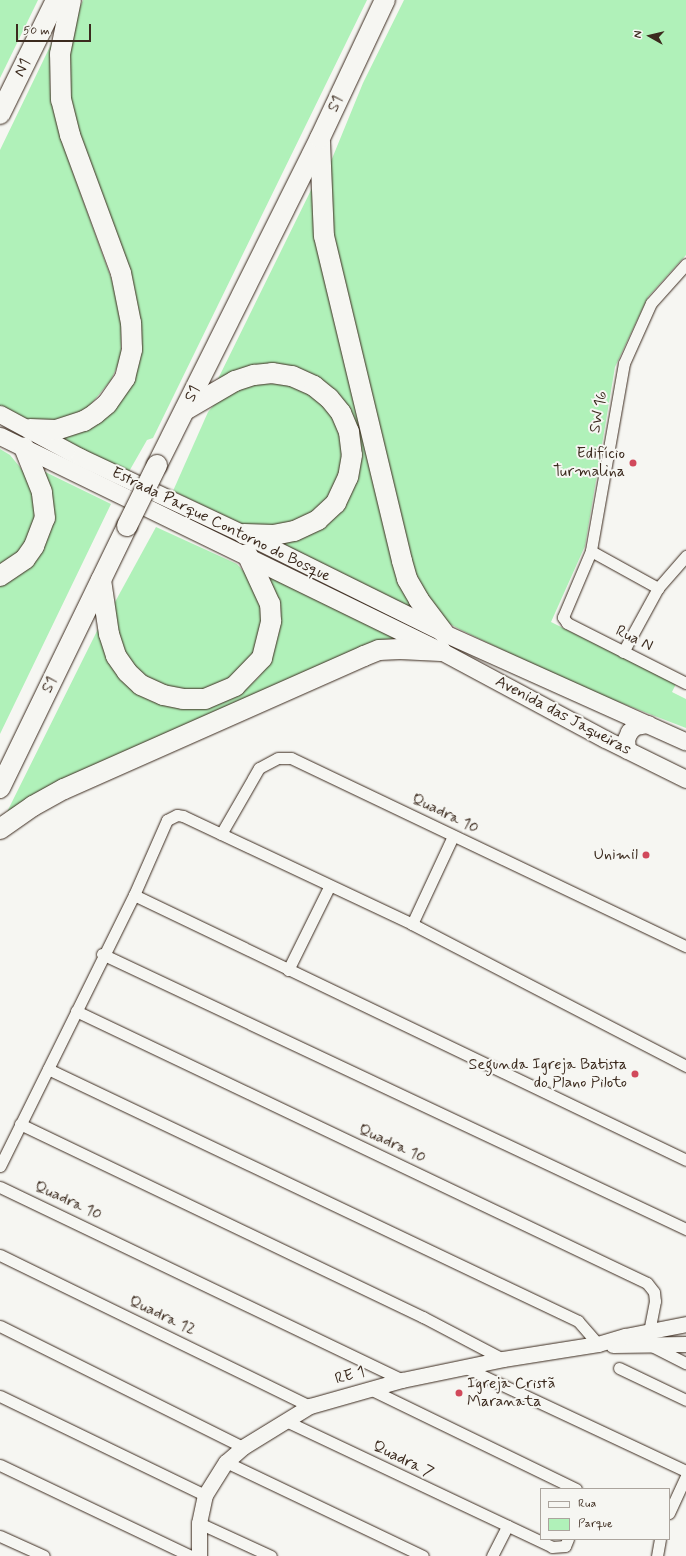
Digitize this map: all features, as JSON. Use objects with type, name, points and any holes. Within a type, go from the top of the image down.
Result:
[{"type":"highway","name":"N1","points":[[0,114],[56,0]]},
{"type":"highway","points":[[0,576],[25,559],[34,546],[45,518],[42,492],[27,438],[84,421],[107,404],[124,378],[132,349],[131,323],[121,273],[70,135],[61,100],[60,54],[71,0]]},
{"type":"highway","name":"S1","points":[[0,788],[157,465],[320,138],[385,0]]},
{"type":"highway","points":[[0,829],[33,806],[64,790],[364,656],[379,650],[400,649],[442,642],[407,579],[402,561],[324,236],[320,138]]},
{"type":"highway","points":[[185,410],[235,381],[254,375],[272,373],[292,376],[314,386],[329,398],[341,413],[349,432],[352,455],[348,477],[336,503],[318,520],[294,531],[274,535],[244,534]]},
{"type":"highway","points":[[102,580],[109,634],[116,656],[127,672],[141,685],[163,695],[183,699],[205,699],[235,686],[262,658],[271,621],[270,604],[247,554]]},
{"type":"main road","name":"Estrada Parque Contorno do Bosque","points":[[0,414],[27,438],[247,554],[442,642]]},
{"type":"main road","name":"Estrada Parque Contorno do Bosque","points":[[0,436],[27,438],[80,457],[244,534],[442,642]]},
{"type":"main road","name":"Avenida das Jaqueiras","points":[[442,642],[648,724],[686,742]]},
{"type":"main road","name":"Avenida das Jaqueiras","points":[[442,642],[627,750],[686,778]]},
{"type":"main road","points":[[627,750],[626,739],[629,732],[635,726],[648,724]]},
{"type":"street","name":"SW 16","points":[[567,623],[564,620],[563,613],[591,551],[624,363],[652,303],[686,264]]},
{"type":"street","points":[[591,551],[658,588]]},
{"type":"street","points":[[623,652],[658,588],[686,556]]},
{"type":"street","name":"Rua N","points":[[567,623],[686,683]]},
{"type":"street","name":"Quadra 10","points":[[221,834],[254,773],[266,762],[286,757],[686,946]]},
{"type":"street","points":[[0,1166],[76,1011],[102,954],[134,895],[167,820],[171,817],[183,816],[329,887],[412,924],[686,1066]]},
{"type":"street","points":[[412,924],[453,836]]},
{"type":"street","points":[[288,970],[329,887]]},
{"type":"street","points":[[134,895],[686,1160]]},
{"type":"street","points":[[102,954],[686,1229]]},
{"type":"street","name":"Quadra 10","points":[[76,1011],[648,1283],[654,1292],[655,1300],[649,1338]]},
{"type":"street","points":[[48,1069],[578,1321],[598,1344]]},
{"type":"street","points":[[20,1124],[423,1317],[503,1359]]},
{"type":"street","name":"Quadra 10","points":[[0,1187],[402,1380]]},
{"type":"street","name":"Quadra 12","points":[[0,1255],[310,1406]]},
{"type":"street","name":"RE 1","points":[[199,1556],[199,1523],[205,1495],[226,1462],[243,1447],[310,1406],[402,1380],[503,1359],[598,1344],[649,1338],[686,1324]]},
{"type":"street","points":[[0,1326],[243,1447]]},
{"type":"street","points":[[649,1338],[686,1363]]},
{"type":"street","name":"RE 1","points":[[649,1338],[686,1344]]},
{"type":"street","points":[[464,1367],[686,1471]]},
{"type":"street","points":[[618,1368],[686,1400]]},
{"type":"street","points":[[370,1389],[574,1488]]},
{"type":"street","points":[[0,1396],[205,1495]]},
{"type":"street","name":"Quadra 7","points":[[286,1421],[506,1526],[556,1548],[565,1546],[568,1540]]},
{"type":"street","points":[[226,1462],[423,1556]]},
{"type":"street","points":[[0,1465],[191,1556]]},
{"type":"street","points":[[670,1511],[686,1476]]},
{"type":"street","points":[[199,1523],[271,1556]]},
{"type":"street","points":[[492,1556],[506,1526]]},
{"type":"street","points":[[0,1536],[44,1556]]},
{"type":"street","points":[[660,1540],[660,1555]]},
{"type":"green space","points":[[0,0],[38,0],[0,78]]},
{"type":"green space","points":[[83,0],[367,0],[153,438],[147,440],[127,475],[54,435],[90,422],[134,343],[65,109],[73,24]]},
{"type":"green space","points":[[404,0],[686,0],[686,255],[648,297],[615,367],[585,546],[551,622],[676,684],[672,692],[686,699],[686,728],[582,688],[461,630],[448,623],[420,592],[329,234],[329,166],[363,83]]},
{"type":"green space","points":[[58,30],[50,80],[51,95],[67,156],[115,289],[121,323],[121,358],[111,380],[87,409],[60,422],[32,421],[0,408],[0,150]]},
{"type":"green space","points":[[314,184],[425,616],[268,542],[306,532],[355,456],[310,379],[215,385]]},
{"type":"green space","points":[[271,382],[290,384],[310,393],[334,417],[341,434],[344,455],[340,475],[329,498],[313,513],[292,523],[273,527],[245,526],[173,491],[208,412],[219,399],[256,383]]},
{"type":"green space","points":[[0,449],[10,455],[24,472],[33,493],[36,513],[34,526],[18,555],[0,569]]},
{"type":"green space","points":[[31,465],[111,504],[0,734],[0,581],[51,531]]},
{"type":"green space","points":[[156,527],[237,564],[253,582],[262,605],[263,621],[255,654],[231,680],[204,691],[184,692],[145,679],[123,653],[116,633],[115,602]]},
{"type":"green space","points":[[268,575],[408,642],[3,820],[99,627],[136,693],[240,694],[258,678],[270,662],[279,602]]},
{"type":"place","name":"Edifício Turmalina","points":[[633,463]]},
{"type":"place","name":"Unimil","points":[[646,855]]},
{"type":"place","name":"Segunda Igreja Batista do Plano Piloto","points":[[635,1074]]},
{"type":"place","name":"Igreja Cristã Maranata","points":[[459,1393]]}]
